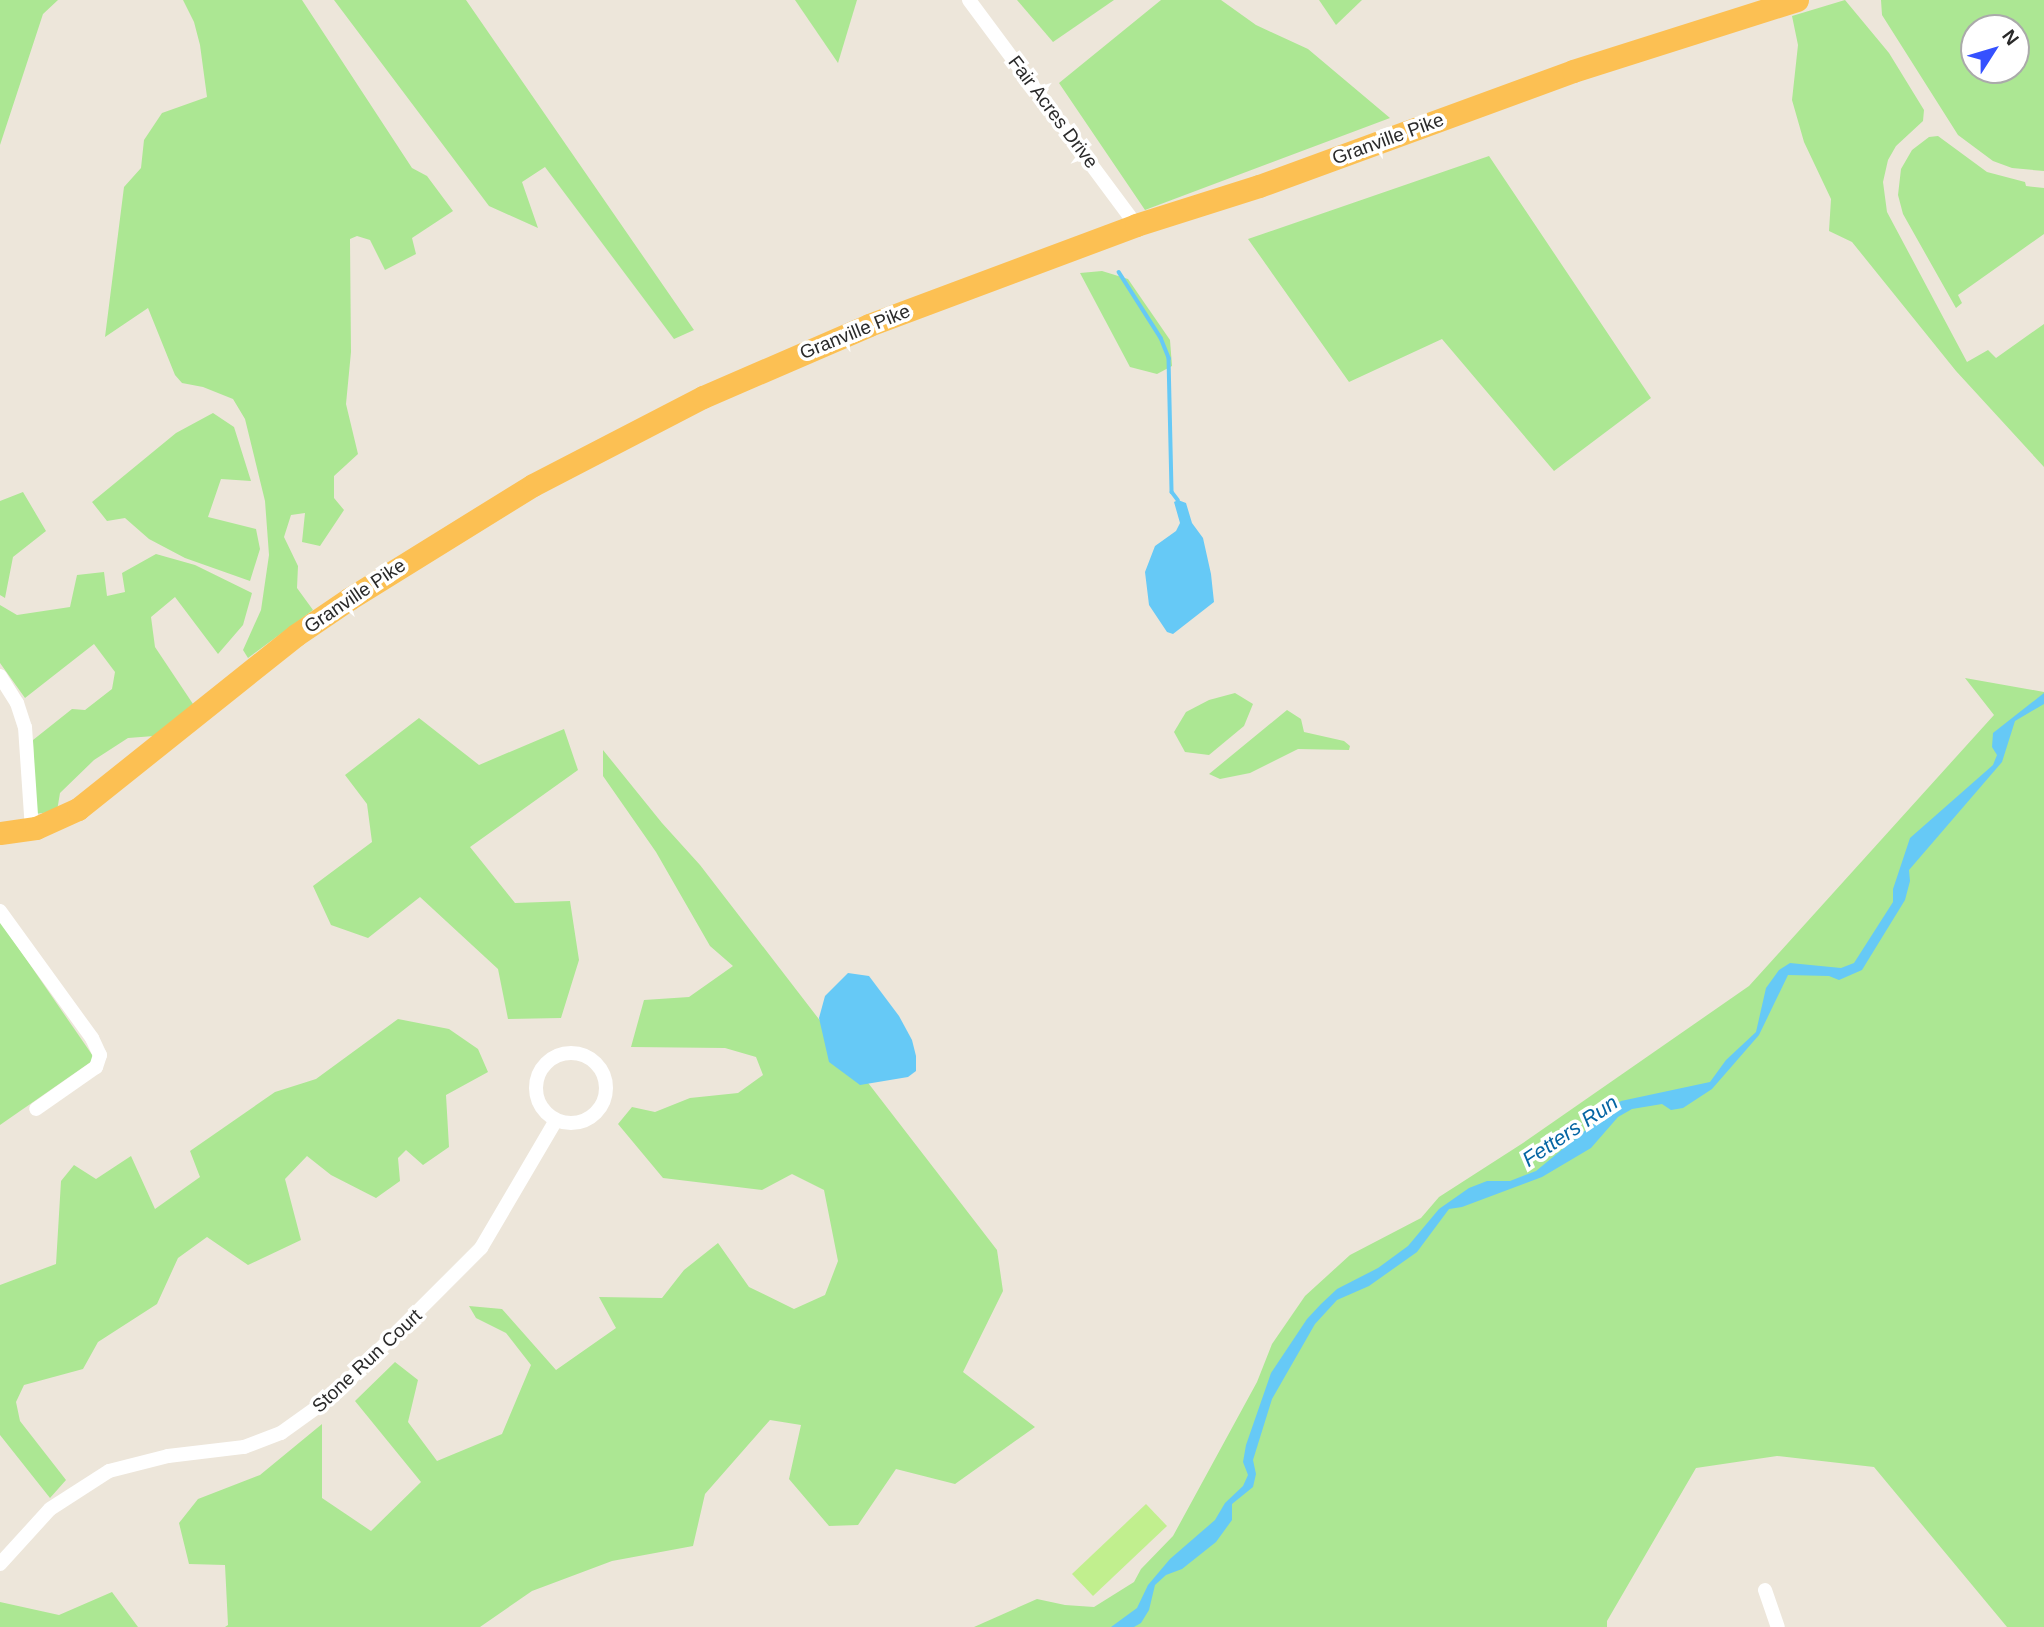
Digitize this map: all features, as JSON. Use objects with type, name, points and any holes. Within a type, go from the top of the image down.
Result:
[{"type":"highway","name":"Granville Pike","points":[[0,833],[32,829],[78,809],[296,635],[349,598],[533,485],[659,419],[813,347],[1136,225],[1259,186],[1584,67],[1797,0]]},
{"type":"street","name":"Fair Acres Drive","points":[[970,0],[1136,225]]},
{"type":"street","points":[[0,676],[17,703],[25,727],[32,829]]},
{"type":"street","points":[[0,911],[92,1037],[100,1055],[96,1068],[36,1108]]},
{"type":"street","points":[[572,1052],[586,1056],[596,1062],[604,1076],[606,1090],[603,1104],[595,1115],[583,1122],[569,1124],[556,1121],[544,1112],[537,1100],[535,1086],[538,1073],[547,1062],[558,1055],[572,1052]]},
{"type":"street","name":"Stone Run Court","points":[[0,1564],[50,1508],[99,1476],[144,1461],[226,1451],[254,1443],[281,1433],[334,1395],[481,1248],[556,1121]]},
{"type":"street","points":[[1765,1590],[1778,1627]]},
{"type":"green space","points":[[0,0],[58,0],[43,14],[0,145]]},
{"type":"green space","points":[[183,0],[302,0],[412,168],[427,176],[453,211],[412,238],[416,254],[385,270],[370,240],[357,236],[350,239],[351,352],[346,404],[358,454],[334,476],[334,498],[344,510],[320,546],[302,542],[305,513],[291,515],[284,537],[298,566],[297,588],[313,610],[248,658],[243,650],[261,610],[269,555],[265,501],[245,419],[233,399],[203,387],[182,383],[175,375],[148,308],[105,337],[124,187],[141,168],[144,140],[162,113],[207,97],[200,45],[194,22]]},
{"type":"green space","points":[[334,0],[466,0],[694,330],[674,339],[545,167],[522,182],[538,228],[489,206]]},
{"type":"green space","points":[[795,0],[857,0],[838,63]]},
{"type":"green space","points":[[1017,0],[1114,0],[1053,42]]},
{"type":"green space","points":[[1161,0],[1221,0],[1256,25],[1308,49],[1390,118],[1145,210],[1059,83]]},
{"type":"green space","points":[[1319,0],[1362,0],[1336,25]]},
{"type":"green space","points":[[1845,0],[1889,53],[1924,110],[1923,121],[1896,146],[1888,160],[1883,182],[1887,212],[1967,362],[1988,350],[1996,358],[2044,324],[2044,467],[1956,371],[1852,242],[1829,231],[1831,199],[1804,142],[1792,100],[1798,45],[1792,16]]},
{"type":"green space","points":[[1881,0],[2044,0],[2044,171],[2012,168],[1993,161],[1958,135],[1882,15]]},
{"type":"green space","points":[[1938,136],[1987,172],[2025,182],[2026,186],[2044,188],[2044,234],[1958,295],[1962,303],[1956,308],[1903,214],[1898,195],[1901,169],[1912,150],[1929,137]]},
{"type":"green space","points":[[1489,156],[1651,398],[1554,471],[1442,339],[1349,382],[1248,239]]},
{"type":"green space","points":[[1102,271],[1128,279],[1170,340],[1172,366],[1157,374],[1130,367],[1080,273]]},
{"type":"green space","points":[[213,413],[234,427],[251,481],[221,479],[208,517],[256,529],[260,549],[250,581],[185,558],[149,539],[125,518],[107,521],[92,502],[176,433]]},
{"type":"green space","points":[[23,492],[46,531],[13,557],[5,598],[0,595],[0,501]]},
{"type":"green space","points":[[156,554],[195,565],[252,593],[243,625],[218,654],[175,597],[151,617],[155,647],[193,704],[154,736],[128,738],[94,760],[60,793],[57,811],[35,814],[33,740],[72,709],[85,710],[112,689],[115,672],[94,644],[25,698],[0,663],[0,605],[17,615],[70,607],[77,575],[104,572],[107,596],[125,592],[122,573]]},
{"type":"green space","points":[[1965,678],[2044,692],[2044,1627],[2007,1627],[1874,1467],[1777,1456],[1696,1468],[1607,1621],[1607,1627],[974,1627],[1037,1599],[1094,1607],[1134,1582],[1141,1569],[1173,1536],[1257,1382],[1272,1344],[1305,1296],[1350,1255],[1421,1218],[1439,1197],[1523,1143],[1749,986],[1994,715]]},
{"type":"green space","points":[[1235,693],[1253,704],[1244,726],[1209,755],[1185,752],[1174,732],[1186,712],[1209,700]]},
{"type":"green space","points":[[1287,710],[1301,719],[1304,732],[1344,741],[1350,746],[1349,750],[1298,749],[1250,773],[1220,779],[1209,774]]},
{"type":"green space","points":[[419,718],[479,765],[564,729],[578,770],[470,847],[515,903],[570,901],[579,960],[561,1018],[508,1019],[498,969],[420,897],[368,938],[331,925],[313,886],[372,842],[367,804],[345,775]]},
{"type":"green space","points":[[603,750],[700,865],[997,1250],[1003,1291],[963,1372],[1035,1427],[955,1484],[896,1469],[858,1525],[829,1526],[789,1479],[801,1425],[770,1420],[705,1494],[693,1546],[612,1561],[532,1591],[480,1627],[225,1627],[228,1625],[225,1565],[189,1564],[179,1523],[198,1499],[260,1475],[322,1424],[322,1498],[371,1531],[421,1482],[355,1401],[395,1362],[418,1380],[408,1422],[437,1461],[502,1434],[531,1365],[506,1333],[476,1318],[469,1306],[502,1309],[556,1370],[616,1328],[599,1297],[662,1298],[684,1270],[718,1243],[749,1287],[794,1309],[825,1295],[838,1261],[824,1190],[792,1174],[762,1190],[663,1178],[618,1124],[632,1107],[655,1112],[690,1098],[738,1093],[763,1075],[756,1057],[725,1048],[631,1047],[644,1000],[689,997],[733,966],[710,946],[656,852],[603,776]]},
{"type":"green space","points":[[0,921],[95,1059],[0,1125]]},
{"type":"green space","points":[[398,1019],[449,1029],[478,1049],[488,1072],[446,1095],[449,1147],[423,1165],[406,1150],[398,1158],[400,1181],[376,1198],[331,1175],[307,1156],[285,1179],[301,1240],[248,1265],[207,1237],[178,1258],[157,1304],[98,1342],[83,1369],[24,1385],[16,1402],[20,1421],[66,1480],[50,1498],[0,1435],[0,1285],[56,1264],[61,1181],[74,1165],[96,1179],[131,1156],[155,1209],[200,1177],[190,1151],[275,1092],[316,1079]]},
{"type":"green space","points":[[1146,1504],[1167,1526],[1093,1596],[1072,1574]]},
{"type":"green space","points":[[112,1592],[138,1627],[0,1627],[0,1602],[59,1615]]},
{"type":"water","points":[[1178,500],[1186,503],[1192,523],[1203,538],[1214,602],[1173,634],[1167,632],[1149,605],[1145,572],[1155,546],[1176,531],[1180,523],[1174,502]]},
{"type":"water","points":[[2044,693],[2044,704],[2015,721],[2002,762],[1909,870],[1910,881],[1905,900],[1862,970],[1839,980],[1829,976],[1788,975],[1759,1035],[1712,1089],[1683,1108],[1671,1110],[1662,1104],[1632,1109],[1618,1117],[1591,1148],[1542,1177],[1462,1207],[1449,1209],[1417,1252],[1369,1286],[1337,1300],[1315,1324],[1272,1399],[1253,1460],[1256,1474],[1253,1487],[1232,1504],[1232,1520],[1216,1542],[1182,1569],[1166,1575],[1155,1585],[1149,1610],[1141,1623],[1134,1627],[1111,1627],[1137,1608],[1148,1585],[1170,1559],[1215,1520],[1225,1503],[1243,1486],[1248,1475],[1243,1462],[1246,1445],[1271,1373],[1307,1319],[1321,1304],[1337,1289],[1378,1268],[1408,1246],[1439,1209],[1469,1188],[1487,1181],[1510,1181],[1536,1171],[1621,1101],[1710,1082],[1726,1060],[1756,1032],[1766,988],[1779,970],[1790,963],[1841,968],[1854,963],[1893,902],[1893,889],[1910,838],[1993,765],[1997,755],[1992,747],[1993,733]]},
{"type":"water","points":[[848,973],[869,976],[899,1016],[912,1040],[916,1056],[916,1071],[908,1077],[860,1085],[829,1062],[819,1018],[825,996]]},
{"type":"waterway","points":[[1119,272],[1161,338],[1169,358],[1172,492],[1178,500]]},
{"type":"water label","name":"Fetters Run","points":[[1570,1131]]}]
